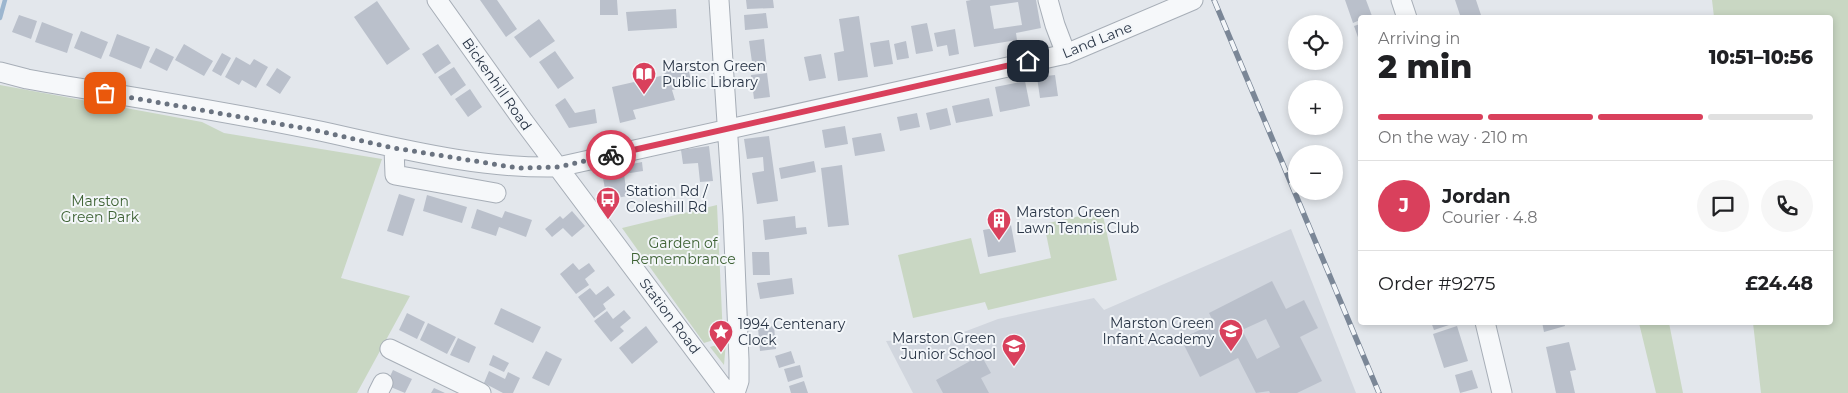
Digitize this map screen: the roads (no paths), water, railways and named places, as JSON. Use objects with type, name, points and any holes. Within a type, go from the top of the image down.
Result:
[{"type":"street","name":"Bickenhill Road","points":[[437,0],[558,167]]},
{"type":"street","points":[[719,0],[739,360],[739,380],[735,393]]},
{"type":"street","points":[[1048,0],[1066,54]]},
{"type":"street","points":[[1400,0],[1406,15]]},
{"type":"street","name":"Land Lane","points":[[0,72],[27,80],[314,130],[394,148],[518,168],[558,167],[1066,54],[1189,1]]},
{"type":"street","points":[[394,148],[395,175],[496,193]]},
{"type":"street","name":"Station Road","points":[[558,167],[727,393]]},
{"type":"street","points":[[1486,325],[1502,393]]},
{"type":"street","points":[[390,349],[481,393]]},
{"type":"waterway","points":[[0,18],[5,0]]},
{"type":"railway","points":[[1214,0],[1379,393]]},
{"type":"place","name":"Marston Green Public Library","points":[[644,95]]},
{"type":"place","name":"Station Rd / Coleshill Rd","points":[[608,220]]},
{"type":"place","name":"Marston Green Lawn Tennis Club","points":[[999,241]]},
{"type":"place","name":"Marston Green Infant Academy","points":[[1231,352]]},
{"type":"place","name":"1994 Centenary Clock","points":[[721,353]]},
{"type":"place","name":"Marston Green Junior School","points":[[1014,367]]},
{"type":"park label","name":"Marston Green Park","points":[[100,210]]},
{"type":"park label","name":"Garden of Remembrance","points":[[683,252]]}]
